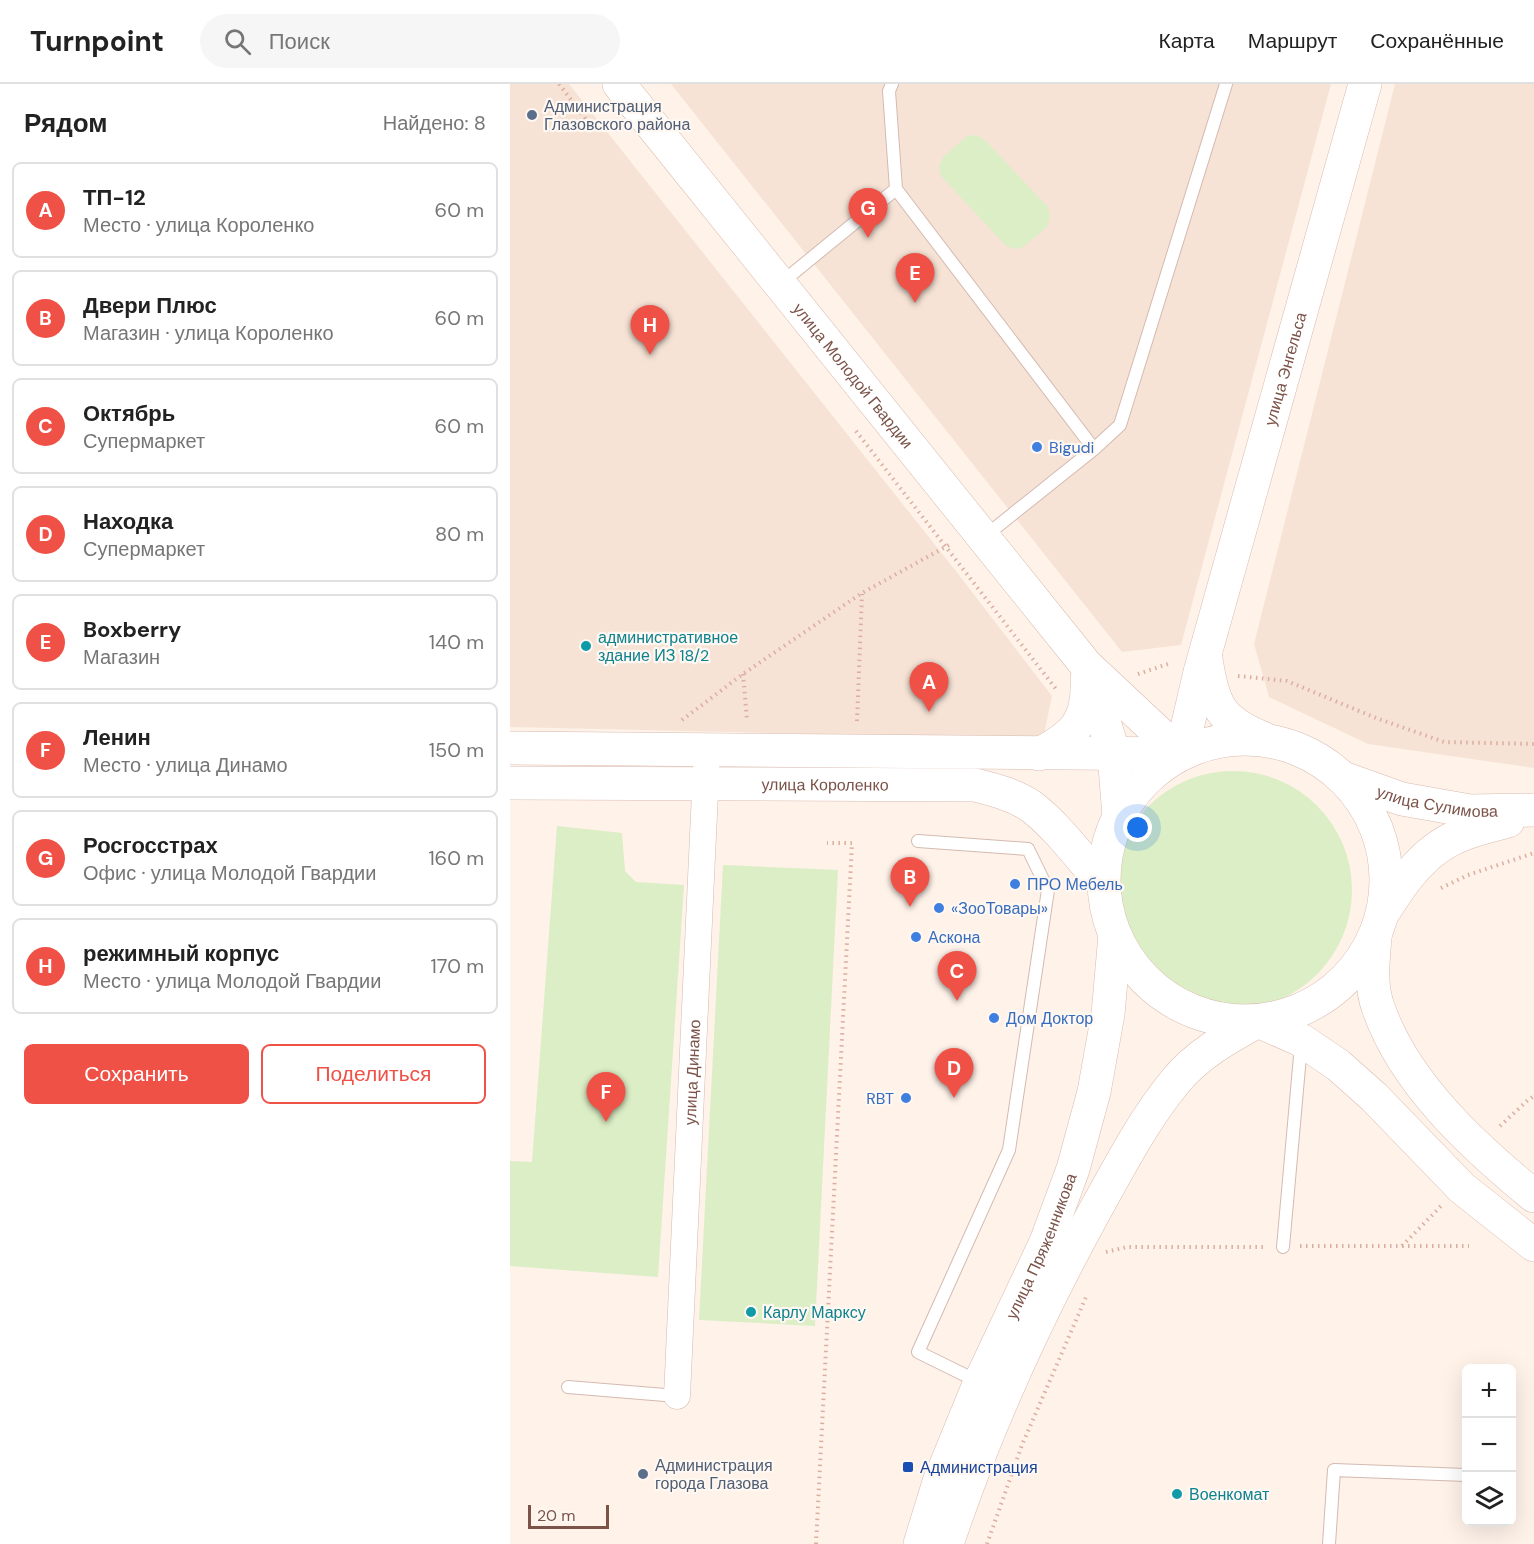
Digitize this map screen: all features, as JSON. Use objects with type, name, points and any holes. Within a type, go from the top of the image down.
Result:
[{"type":"main road","name":"улица Молодой Гвардии","points":[[619,84],[1086,665]]},
{"type":"main road","name":"улица Энгельса","points":[[1181,753],[1365,84]]},
{"type":"main road","points":[[1207,664],[1213,694],[1224,716],[1240,729],[1266,740],[1295,747],[1334,770],[1362,800],[1380,839],[1386,881],[1372,964],[1377,1006],[1411,1072],[1437,1105],[1504,1172],[1534,1196]]},
{"type":"main road","points":[[1086,665],[1181,753]]},
{"type":"main road","points":[[1039,754],[1068,738],[1083,718],[1088,696],[1086,665]]},
{"type":"main road","points":[[1086,665],[1114,754],[1119,816]]},
{"type":"main road","points":[[1266,740],[1220,740],[1181,753],[1148,777],[1127,802],[1109,842],[1103,883],[1114,935],[1135,970],[1164,996],[1204,1016],[1232,1021],[1258,1021],[1301,1040],[1338,1065],[1374,1097],[1462,1188],[1534,1245]]},
{"type":"main road","name":"улица Короленко","points":[[510,748],[1039,754],[1181,753]]},
{"type":"main road","name":"улица Сулимова","points":[[1342,778],[1402,798],[1470,811],[1534,810]]},
{"type":"main road","name":"улица Короленко","points":[[510,783],[975,785],[1005,793],[1031,807],[1053,827],[1103,883]]},
{"type":"main road","name":"улица Сулимова","points":[[1258,1021],[1283,1017],[1311,1005],[1339,985],[1359,964],[1399,887],[1418,863],[1438,847],[1465,833],[1534,814]]},
{"type":"main road","name":"улица Пряженникова","points":[[947,1544],[972,1471],[993,1388],[1073,1169],[1094,1092],[1108,1014],[1114,935]]},
{"type":"main road","name":"улица Пряженникова","points":[[920,1544],[939,1482],[1070,1257],[1136,1137],[1175,1082],[1191,1066],[1219,1043],[1258,1021]]},
{"type":"street","name":"улица Динамо","points":[[678,1396],[707,749]]},
{"type":"lane","points":[[891,84],[896,189],[1094,449]]},
{"type":"lane","points":[[974,526],[1094,449],[1120,425],[1227,84]]},
{"type":"lane","points":[[780,284],[896,189]]},
{"type":"lane","points":[[918,842],[1028,849],[1048,890],[1009,1150],[918,1352],[993,1388]]},
{"type":"lane","points":[[1282,1246],[1301,1040]]},
{"type":"lane","points":[[568,1387],[678,1396]]},
{"type":"lane","points":[[1329,1544],[1334,1470],[1462,1475]]},
{"type":"path","points":[[559,84],[591,126],[619,130]]},
{"type":"path","points":[[852,427],[1060,695]]},
{"type":"path","points":[[678,722],[743,674],[862,593],[947,547],[974,526]]},
{"type":"path","points":[[857,730],[862,593]]},
{"type":"path","points":[[1207,664],[1287,681],[1376,718],[1444,742],[1534,744]]},
{"type":"path","points":[[743,674],[747,721]]},
{"type":"path","points":[[816,1544],[852,843],[827,843]]},
{"type":"path","points":[[1434,893],[1442,886],[1468,875],[1534,853]]},
{"type":"path","points":[[1508,1133],[1500,1126],[1534,1096]]},
{"type":"path","points":[[1402,1246],[1445,1201]]},
{"type":"path","points":[[1101,1262],[1106,1252],[1127,1247],[1469,1246]]},
{"type":"path","points":[[987,1544],[1022,1445],[1087,1295]]},
{"type":"shaded area","points":[[510,84],[569,84],[959,575],[1052,696],[1043,739],[510,727]]},
{"type":"shaded area","points":[[671,84],[1331,84],[1181,645],[1122,652]]},
{"type":"shaded area","points":[[1395,84],[1534,84],[1534,768],[1368,744],[1269,697],[1254,644]]},
{"type":"green space","points":[[977,135],[985,140],[1048,207],[1050,217],[1047,227],[1023,247],[1014,249],[1005,245],[941,176],[939,167],[943,157],[967,136]]},
{"type":"green space","points":[[1221,771],[1245,771],[1268,776],[1289,785],[1309,798],[1325,814],[1338,834],[1347,855],[1352,890],[1350,913],[1343,936],[1325,966],[1309,982],[1289,995],[1268,1004],[1245,1009],[1221,1009],[1198,1004],[1177,995],[1157,982],[1141,966],[1128,946],[1119,925],[1114,902],[1114,878],[1119,855],[1128,834],[1141,814],[1157,798],[1177,785],[1198,776]]},
{"type":"green space","points":[[557,826],[622,833],[625,871],[636,882],[684,885],[658,1277],[510,1266],[510,1161],[532,1162]]},
{"type":"green space","points":[[723,865],[838,870],[815,1326],[699,1320]]},
{"type":"place","name":"Администрация Глазовского района","points":[[532,115]]},
{"type":"place","name":"Росгосстрах","points":[[868,238]]},
{"type":"place","name":"Boxberry","points":[[915,303]]},
{"type":"place","name":"режимный корпус","points":[[650,355]]},
{"type":"place","name":"Bigudi","points":[[1037,447]]},
{"type":"place","name":"административное здание ИЗ 18/2","points":[[586,646]]},
{"type":"place","name":"ТП-12","points":[[929,712]]},
{"type":"place","name":"ПРО Мебель","points":[[1015,884]]},
{"type":"place","name":"Двери Плюс","points":[[910,907]]},
{"type":"place","name":"«ЗооТовары»","points":[[939,908]]},
{"type":"place","name":"Аскона","points":[[916,937]]},
{"type":"place","name":"Октябрь","points":[[957,1001]]},
{"type":"place","name":"Дом Доктор","points":[[994,1018]]},
{"type":"place","name":"RBT","points":[[906,1098]]},
{"type":"place","name":"Находка","points":[[954,1098]]},
{"type":"place","name":"Ленин","points":[[606,1122]]},
{"type":"place","name":"Карлу Марксу","points":[[751,1312]]},
{"type":"place","name":"Администрация","points":[[908,1467]]},
{"type":"place","name":"Администрация города Глазова","points":[[643,1474]]},
{"type":"place","name":"Военкомат","points":[[1177,1494]]}]
